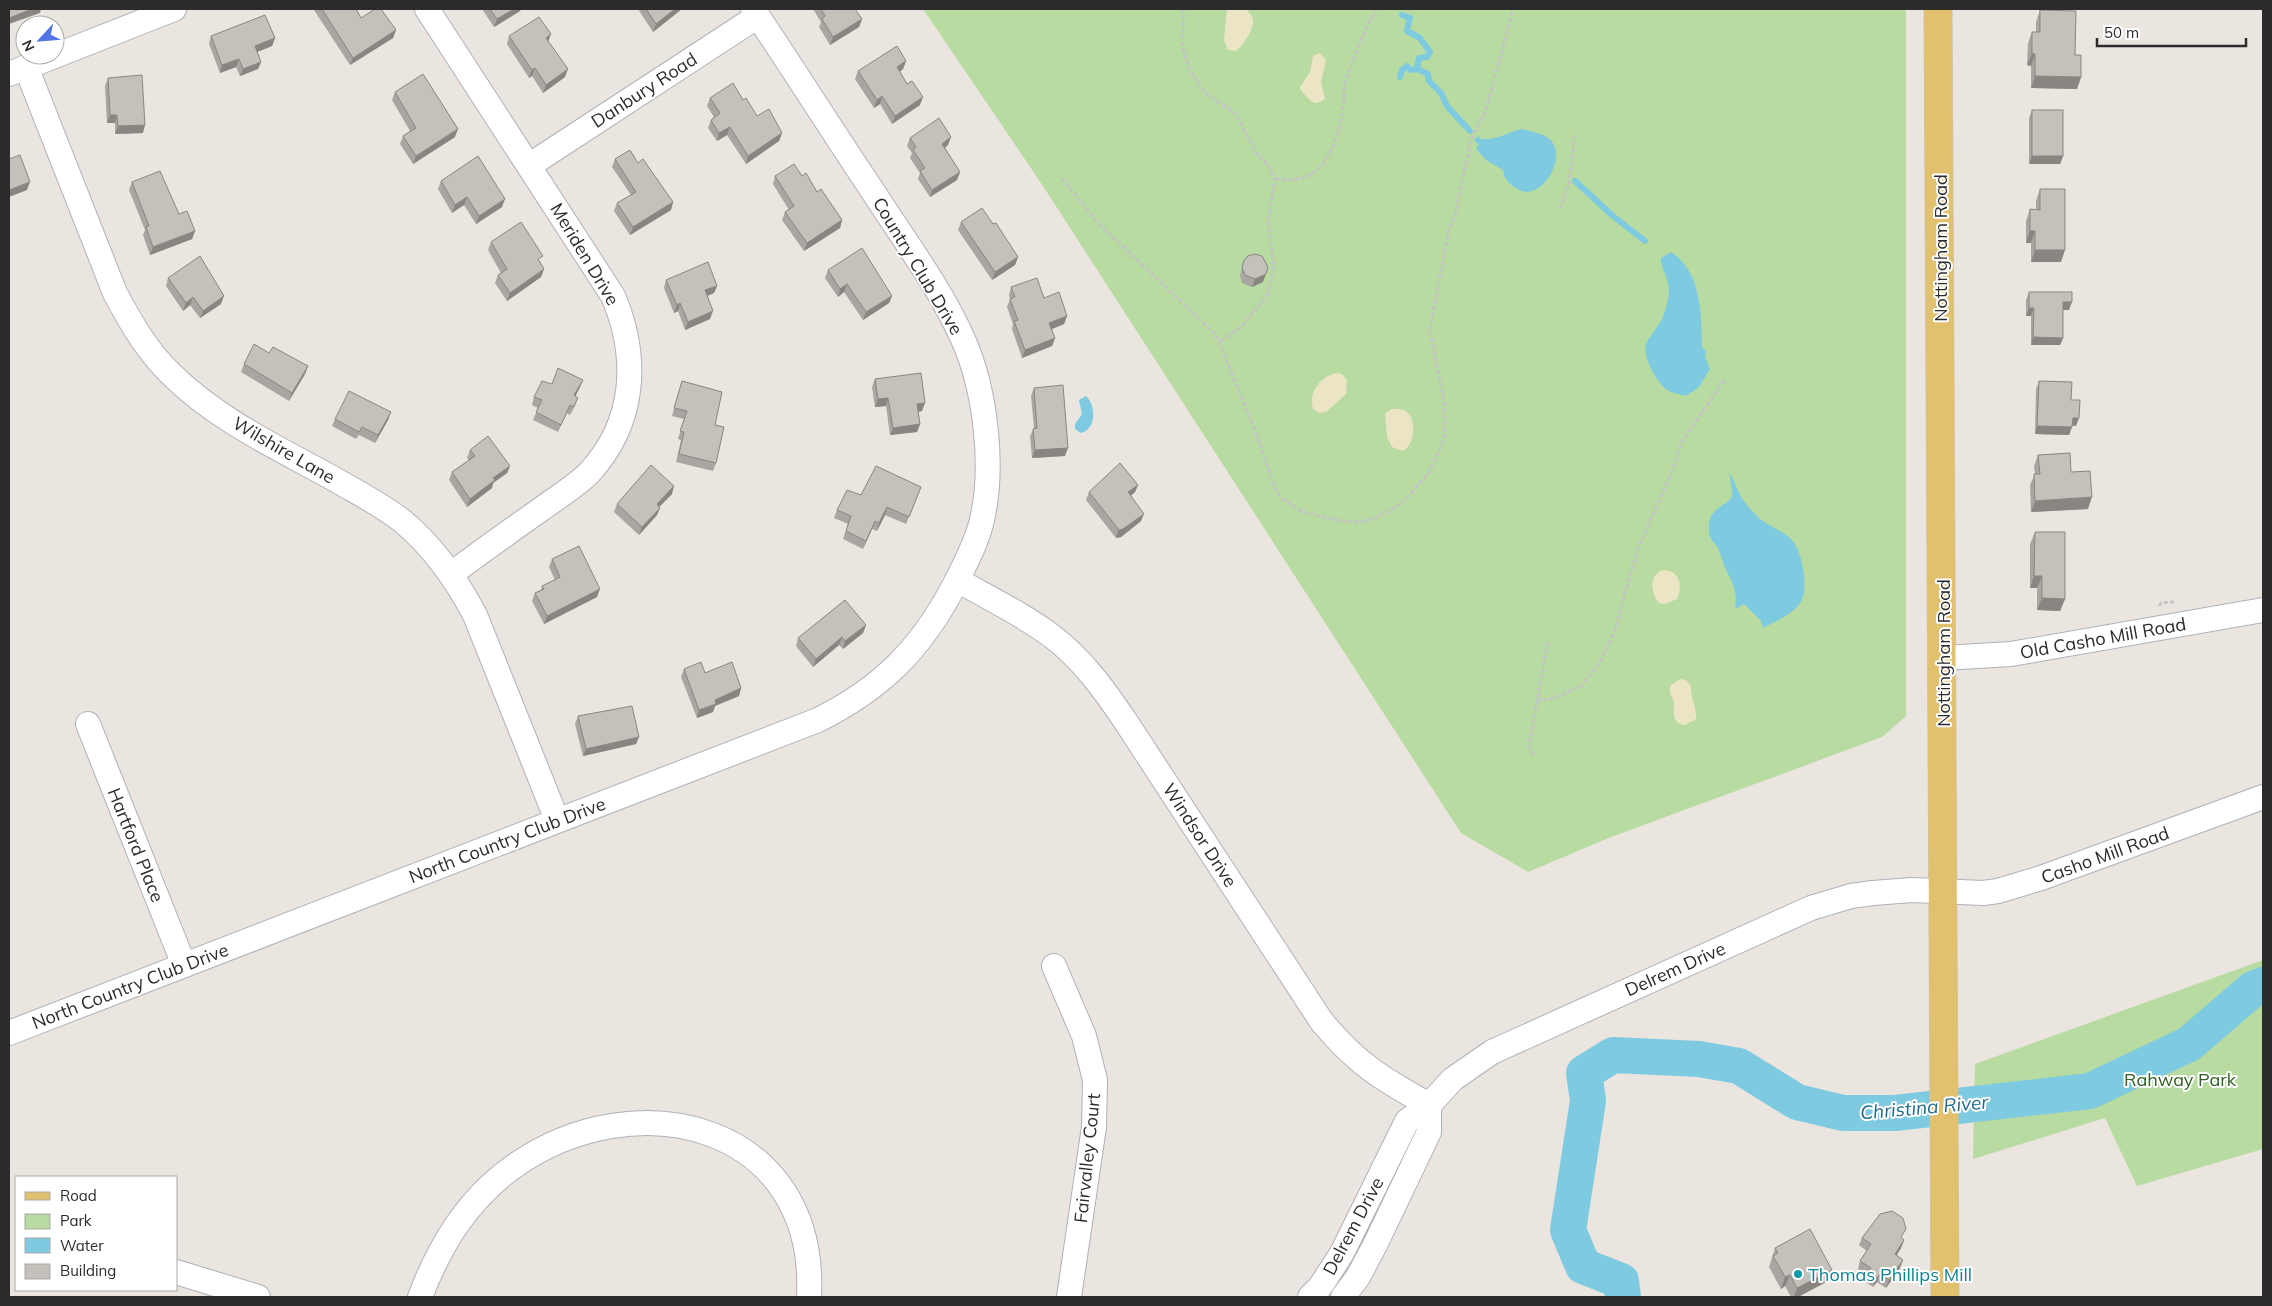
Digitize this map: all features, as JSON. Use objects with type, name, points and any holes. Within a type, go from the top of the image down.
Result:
[{"type":"main road","name":"Nottingham Road","points":[[1938,9],[1945,1083],[1944,1297]]},
{"type":"street","points":[[17,70],[174,9]]},
{"type":"street","name":"Meriden Drive","points":[[427,9],[614,296],[623,319],[629,344],[631,367],[628,394],[611,441],[588,474],[451,574]]},
{"type":"street","name":"Danbury Road","points":[[530,165],[756,12]]},
{"type":"street","name":"Country Club Drive","points":[[756,12],[932,282],[953,319],[973,366],[985,427],[987,480],[980,526],[957,580]]},
{"type":"street","name":"Wilshire Lane","points":[[17,70],[115,293],[131,324],[149,350],[171,374],[198,398],[220,413],[370,500],[400,520],[436,555],[451,574],[468,600],[489,646],[557,820]]},
{"type":"street","name":"North Country Club Drive","points":[[9,1033],[786,733],[844,707],[890,674],[911,652],[941,611],[957,580]]},
{"type":"street","name":"Windsor Drive","points":[[957,580],[1030,621],[1054,638],[1095,678],[1126,722],[1322,1022],[1356,1060],[1372,1072],[1429,1105]]},
{"type":"street","name":"Old Casho Mill Road","points":[[1943,658],[2011,654],[2263,610]]},
{"type":"street","name":"Hartford Place","points":[[88,724],[184,965]]},
{"type":"street","name":"Casho Mill Road","points":[[1944,891],[1983,894],[2011,888],[2263,797]]},
{"type":"street","name":"Delrem Drive","points":[[1310,1297],[1320,1287],[1342,1253],[1407,1121],[1429,1105],[1453,1079],[1492,1052],[1811,908],[1851,896],[1873,892],[1944,891]]},
{"type":"street","name":"Fairvalley Court","points":[[1054,966],[1084,1036],[1096,1080],[1094,1127],[1069,1297]]},
{"type":"street","name":"Delrem Drive","points":[[1343,1297],[1358,1277],[1375,1245],[1429,1132],[1429,1105]]},
{"type":"street","points":[[420,1297],[442,1246],[455,1224],[490,1186],[513,1167],[560,1140],[598,1129],[653,1122],[698,1129],[723,1138],[748,1153],[767,1170],[794,1212],[804,1236],[809,1262],[809,1297]]},
{"type":"street","points":[[178,1273],[258,1297]]},
{"type":"path","points":[[1183,9],[1183,50],[1194,77],[1206,94],[1235,113],[1257,154],[1268,165],[1275,179],[1268,221],[1274,266],[1268,294],[1242,326],[1219,342]]},
{"type":"path","points":[[1275,179],[1299,179],[1310,175],[1328,156],[1334,142],[1344,100],[1344,85],[1355,52],[1376,9]]},
{"type":"path","points":[[1062,178],[1097,222],[1203,320],[1219,342],[1256,433],[1275,488],[1281,498],[1322,518],[1359,522],[1376,518],[1392,510],[1418,487],[1438,458],[1445,425],[1441,379],[1430,329],[1448,229],[1455,215],[1471,140],[1486,110],[1514,9]]},
{"type":"path","points":[[1560,209],[1569,184],[1575,132]]},
{"type":"path","points":[[1537,701],[1554,698],[1581,686],[1600,662],[1609,646],[1618,622],[1638,551],[1682,441],[1725,379]]},
{"type":"path","points":[[1532,755],[1529,746],[1548,641]]},
{"type":"green space","points":[[923,9],[1906,9],[1906,716],[1882,737],[1611,837],[1528,872],[1461,833],[1041,183]]},
{"type":"green space","name":"Rahway Park","points":[[2263,960],[2263,1149],[2137,1186],[2105,1118],[1973,1159],[1975,1064]]},
{"type":"sand","points":[[1227,9],[1246,9],[1253,19],[1248,36],[1236,51],[1228,50],[1224,40]]},
{"type":"sand","points":[[1320,53],[1326,60],[1321,82],[1325,99],[1315,103],[1303,93],[1300,87],[1310,72],[1313,56]]},
{"type":"sand","points":[[1336,373],[1342,374],[1347,380],[1346,394],[1326,412],[1319,413],[1313,409],[1312,397],[1314,391],[1320,382]]},
{"type":"sand","points":[[1391,409],[1405,411],[1412,421],[1412,439],[1406,449],[1402,451],[1392,447],[1387,437],[1385,414]]},
{"type":"sand","points":[[1662,570],[1676,575],[1680,584],[1677,599],[1665,604],[1659,603],[1656,599],[1652,585],[1655,576]]},
{"type":"sand","points":[[1680,679],[1686,680],[1691,686],[1696,710],[1696,719],[1685,725],[1679,724],[1675,719],[1674,702],[1670,691],[1671,685]]},
{"type":"water","points":[[1523,129],[1548,138],[1554,145],[1556,155],[1550,176],[1534,190],[1525,192],[1511,184],[1505,178],[1503,170],[1486,160],[1476,149],[1483,139],[1494,138]]},
{"type":"water","points":[[1671,252],[1681,260],[1694,282],[1700,308],[1702,347],[1706,350],[1705,357],[1710,369],[1699,387],[1686,396],[1669,391],[1663,386],[1654,375],[1645,347],[1665,312],[1669,291],[1661,258]]},
{"type":"water","points":[[1086,396],[1092,405],[1093,416],[1090,427],[1081,433],[1075,429],[1075,424],[1082,414],[1079,400]]},
{"type":"water","points":[[1729,473],[1746,504],[1759,518],[1790,538],[1798,550],[1801,559],[1804,588],[1800,603],[1788,614],[1763,628],[1761,621],[1744,604],[1735,609],[1736,598],[1733,584],[1718,548],[1709,534],[1709,523],[1714,512],[1732,496]]},
{"type":"building","points":[[9,9],[32,9],[15,15],[9,18]]},
{"type":"building","points":[[322,9],[356,9],[361,18],[375,9],[381,9],[396,30],[353,58]]},
{"type":"building","points":[[490,9],[514,9],[497,19]]},
{"type":"building","points":[[646,9],[675,9],[656,24]]},
{"type":"building","points":[[821,9],[855,9],[862,19],[833,37],[822,19],[825,16]]},
{"type":"building","points":[[2040,10],[2076,11],[2075,55],[2081,55],[2081,77],[2035,76],[2032,32],[2040,32]]},
{"type":"building","points":[[265,15],[275,38],[255,46],[261,62],[243,69],[239,59],[222,65],[211,36]]},
{"type":"building","points":[[539,17],[551,34],[546,38],[568,69],[546,85],[535,68],[532,70],[509,36]]},
{"type":"building","points":[[897,46],[906,61],[897,67],[907,84],[912,81],[923,97],[895,116],[882,96],[877,100],[858,71]]},
{"type":"building","points":[[423,74],[458,129],[416,156],[403,136],[416,128],[395,92]]},
{"type":"building","points":[[142,75],[145,125],[118,126],[117,115],[110,115],[108,78]]},
{"type":"building","points":[[733,83],[743,100],[746,98],[757,116],[769,109],[782,133],[748,156],[730,127],[719,133],[711,120],[720,113],[710,98]]},
{"type":"building","points":[[2032,110],[2063,110],[2063,156],[2032,156]]},
{"type":"building","points":[[939,118],[951,137],[942,144],[960,172],[932,190],[920,171],[925,168],[913,150],[916,147],[910,138]]},
{"type":"building","points":[[630,150],[638,163],[643,159],[673,202],[633,227],[617,203],[636,192],[615,159]]},
{"type":"building","points":[[20,155],[30,182],[9,190],[9,159]]},
{"type":"building","points":[[478,156],[505,199],[479,216],[467,197],[455,205],[441,181]]},
{"type":"building","points":[[794,164],[802,176],[806,173],[817,192],[821,189],[842,220],[807,243],[785,212],[794,206],[775,176]]},
{"type":"building","points":[[160,171],[179,214],[187,211],[195,231],[153,247],[146,227],[149,226],[132,182]]},
{"type":"building","points":[[2040,189],[2065,189],[2065,250],[2035,250],[2035,231],[2030,231],[2030,209],[2040,210]]},
{"type":"building","points":[[982,208],[993,224],[996,223],[1018,257],[995,272],[961,222]]},
{"type":"building","points":[[521,222],[543,256],[538,259],[544,269],[510,293],[498,275],[507,269],[491,242]]},
{"type":"building","points":[[862,248],[892,296],[866,312],[847,284],[840,289],[828,270]]},
{"type":"building","points":[[1255,254],[1262,256],[1268,267],[1266,274],[1255,279],[1245,275],[1242,268],[1244,260],[1248,256]]},
{"type":"building","points":[[200,256],[224,296],[203,311],[193,297],[186,303],[168,278]]},
{"type":"building","points":[[708,262],[717,286],[705,290],[713,311],[688,322],[680,303],[677,305],[666,280]]},
{"type":"building","points":[[1037,278],[1044,298],[1059,292],[1067,316],[1049,323],[1055,338],[1025,350],[1014,321],[1018,320],[1010,299],[1015,297],[1011,287]]},
{"type":"building","points":[[2029,292],[2072,292],[2072,302],[2063,302],[2063,338],[2033,337],[2034,308],[2029,308]]},
{"type":"building","points":[[254,344],[269,353],[273,347],[308,366],[292,393],[244,364]]},
{"type":"building","points":[[558,368],[583,380],[574,395],[578,398],[573,407],[570,405],[561,425],[536,412],[542,400],[534,397],[542,381],[552,384]]},
{"type":"building","points":[[921,373],[925,403],[917,404],[920,424],[893,428],[888,398],[878,399],[875,379]]},
{"type":"building","points":[[682,381],[722,392],[715,425],[724,427],[716,463],[679,454],[684,432],[680,431],[687,411],[674,408]]},
{"type":"building","points":[[2039,381],[2072,382],[2071,400],[2080,400],[2079,418],[2073,418],[2072,427],[2037,426]]},
{"type":"building","points":[[1063,385],[1068,448],[1035,450],[1033,429],[1037,428],[1034,388]]},
{"type":"building","points":[[349,391],[391,412],[378,435],[362,427],[359,432],[335,419]]},
{"type":"building","points":[[488,436],[510,466],[493,478],[495,480],[470,499],[452,472],[475,456],[470,450]]},
{"type":"building","points":[[2070,453],[2071,472],[2090,471],[2092,497],[2035,501],[2034,474],[2040,474],[2038,455]]},
{"type":"building","points":[[1120,463],[1138,485],[1128,492],[1144,514],[1119,530],[1089,492]]},
{"type":"building","points":[[651,465],[674,486],[657,504],[660,508],[642,527],[617,504]]},
{"type":"building","points":[[876,466],[921,487],[909,517],[887,507],[879,523],[875,521],[866,541],[846,531],[851,516],[837,510],[847,490],[861,495]]},
{"type":"building","points":[[2035,532],[2065,532],[2065,599],[2042,598],[2042,576],[2034,576]]},
{"type":"building","points":[[579,546],[600,589],[547,616],[535,593],[544,589],[542,586],[560,577],[552,559]]},
{"type":"building","points":[[845,600],[866,625],[845,641],[842,637],[816,659],[798,638]]},
{"type":"building","points":[[701,662],[705,673],[732,662],[741,688],[715,700],[716,704],[699,710],[684,669]]},
{"type":"building","points":[[632,706],[639,737],[586,749],[578,716]]},
{"type":"building","points":[[1892,1211],[1903,1218],[1906,1229],[1901,1237],[1904,1240],[1895,1254],[1903,1260],[1889,1280],[1880,1274],[1876,1279],[1867,1273],[1871,1268],[1860,1261],[1871,1244],[1862,1238],[1880,1214]]},
{"type":"building","name":"Thomas Phillips Mill","points":[[1810,1229],[1832,1270],[1797,1288],[1790,1275],[1785,1277],[1773,1256],[1778,1253],[1775,1248]]},
{"type":"waterway","points":[[1402,15],[1410,18],[1407,31],[1420,38],[1430,52],[1427,57],[1419,58],[1417,69]]},
{"type":"waterway","points":[[1400,77],[1402,70],[1407,66],[1410,70],[1417,69],[1428,74],[1429,81],[1441,93],[1447,106],[1470,131]]},
{"type":"waterway","points":[[1478,140],[1481,143]]},
{"type":"waterway","points":[[1575,181],[1613,216],[1645,241]]},
{"type":"waterway","name":"Christina River","points":[[1623,1297],[1621,1281],[1583,1266],[1568,1230],[1588,1101],[1584,1073],[1613,1055],[1699,1059],[1739,1066],[1797,1102],[1843,1113],[1895,1113],[2090,1091],[2189,1044],[2253,989],[2263,985]]},
{"type":"place","name":"Thomas Phillips Mill","points":[[1798,1274]]}]
